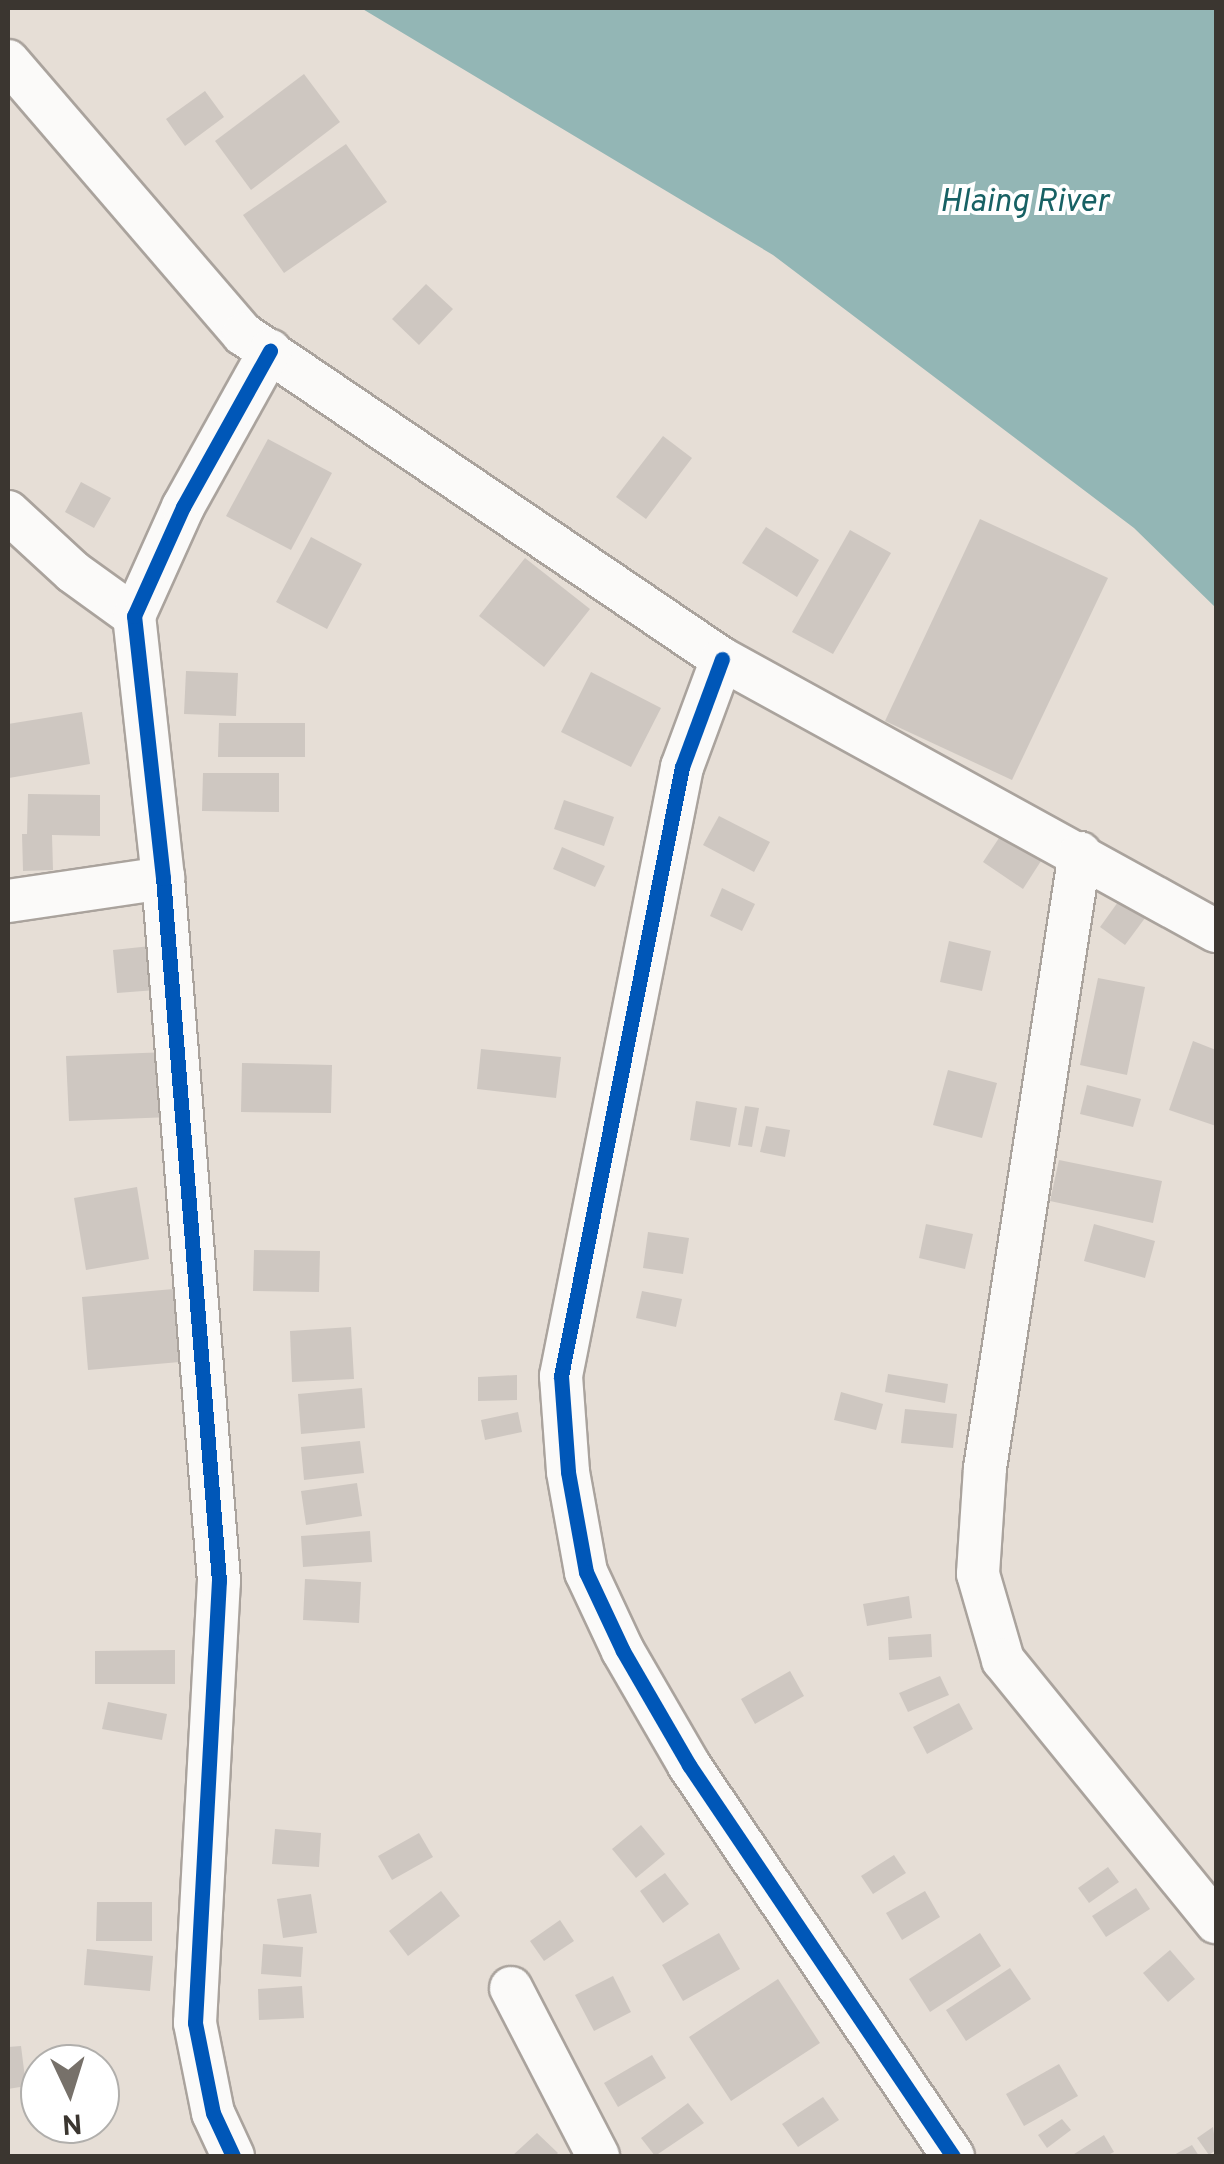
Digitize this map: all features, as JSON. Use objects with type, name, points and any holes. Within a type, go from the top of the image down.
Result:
[{"type":"street","points":[[8,61],[242,334],[722,659],[1216,931]]},
{"type":"street","points":[[233,2156],[213,2113],[196,2022],[219,1581],[163,878],[134,616],[183,507],[270,351]]},
{"type":"street","points":[[8,512],[73,572],[134,616]]},
{"type":"street","points":[[722,659],[682,767],[561,1376],[568,1472],[586,1572],[623,1651],[689,1764],[954,2156]]},
{"type":"street","points":[[1080,853],[985,1468],[978,1574],[1002,1660],[1216,1922]]},
{"type":"street","points":[[8,901],[163,878]]},
{"type":"street","points":[[511,1988],[598,2156]]},
{"type":"water","name":"Hlaing River","points":[[361,8],[1216,8],[1216,608],[1134,528],[773,255]]},
{"type":"building","points":[[304,74],[340,122],[251,190],[215,141]]},
{"type":"building","points":[[205,91],[224,117],[185,146],[166,119]]},
{"type":"building","points":[[346,144],[387,202],[284,273],[243,215]]},
{"type":"building","points":[[426,284],[453,309],[419,345],[392,319]]},
{"type":"building","points":[[663,436],[692,458],[646,519],[616,497]]},
{"type":"building","points":[[268,439],[332,473],[291,550],[226,516]]},
{"type":"building","points":[[81,482],[111,498],[94,528],[65,512]]},
{"type":"building","points":[[980,519],[1108,578],[1012,780],[885,721]]},
{"type":"building","points":[[766,527],[819,560],[797,597],[742,563]]},
{"type":"building","points":[[850,530],[891,553],[833,654],[792,632]]},
{"type":"building","points":[[311,537],[362,564],[327,629],[276,602]]},
{"type":"building","points":[[525,558],[590,609],[544,667],[479,616]]},
{"type":"building","points":[[186,671],[238,673],[236,716],[184,714]]},
{"type":"building","points":[[591,672],[661,708],[631,767],[561,732]]},
{"type":"building","points":[[82,712],[90,764],[9,778],[8,724]]},
{"type":"building","points":[[219,723],[305,723],[305,757],[218,757]]},
{"type":"building","points":[[203,773],[279,773],[279,812],[202,811]]},
{"type":"building","points":[[28,794],[100,795],[100,836],[52,835],[53,870],[23,871],[22,834],[27,834]]},
{"type":"building","points":[[564,800],[614,817],[604,846],[554,829]]},
{"type":"building","points":[[719,816],[770,842],[754,872],[703,845]]},
{"type":"building","points":[[1001,835],[1041,861],[1023,889],[983,862]]},
{"type":"building","points":[[562,847],[605,866],[595,887],[553,869]]},
{"type":"building","points":[[722,888],[755,904],[742,931],[710,916]]},
{"type":"building","points":[[1123,895],[1148,914],[1125,945],[1100,927]]},
{"type":"building","points":[[949,941],[991,951],[982,991],[940,982]]},
{"type":"building","points":[[151,946],[156,990],[117,993],[113,950]]},
{"type":"building","points":[[1098,978],[1145,987],[1127,1075],[1080,1065]]},
{"type":"building","points":[[1193,1041],[1216,1050],[1216,1126],[1169,1110]]},
{"type":"building","points":[[481,1049],[561,1057],[556,1098],[477,1089]]},
{"type":"building","points":[[168,1052],[171,1117],[69,1121],[66,1056]]},
{"type":"building","points":[[242,1063],[332,1065],[331,1113],[241,1112]]},
{"type":"building","points":[[948,1070],[997,1083],[982,1138],[933,1125]]},
{"type":"building","points":[[1087,1085],[1141,1099],[1133,1127],[1080,1114]]},
{"type":"building","points":[[696,1101],[737,1108],[730,1147],[690,1140]]},
{"type":"building","points":[[745,1106],[759,1108],[752,1147],[738,1145]]},
{"type":"building","points":[[766,1126],[790,1130],[785,1157],[760,1152]]},
{"type":"building","points":[[1059,1160],[1162,1181],[1153,1223],[1050,1201]]},
{"type":"building","points":[[137,1187],[149,1259],[86,1270],[74,1198]]},
{"type":"building","points":[[926,1224],[973,1234],[965,1269],[919,1258]]},
{"type":"building","points":[[1094,1224],[1155,1241],[1145,1278],[1084,1261]]},
{"type":"building","points":[[648,1232],[689,1238],[683,1274],[643,1268]]},
{"type":"building","points":[[254,1250],[320,1251],[319,1292],[253,1291]]},
{"type":"building","points":[[185,1288],[191,1361],[88,1370],[82,1297]]},
{"type":"building","points":[[642,1291],[682,1299],[676,1327],[636,1318]]},
{"type":"building","points":[[351,1327],[354,1379],[292,1382],[290,1331]]},
{"type":"building","points":[[888,1374],[948,1384],[945,1403],[885,1392]]},
{"type":"building","points":[[517,1375],[517,1400],[478,1401],[478,1377]]},
{"type":"building","points":[[362,1388],[365,1428],[301,1434],[298,1394]]},
{"type":"building","points":[[841,1392],[883,1404],[876,1430],[834,1420]]},
{"type":"building","points":[[905,1409],[957,1414],[953,1448],[901,1443]]},
{"type":"building","points":[[518,1412],[522,1432],[485,1440],[481,1420]]},
{"type":"building","points":[[360,1441],[364,1473],[304,1480],[301,1447]]},
{"type":"building","points":[[357,1483],[362,1516],[306,1525],[301,1491]]},
{"type":"building","points":[[370,1531],[372,1562],[303,1567],[301,1536]]},
{"type":"building","points":[[305,1579],[361,1582],[359,1623],[303,1620]]},
{"type":"building","points":[[909,1596],[912,1618],[867,1626],[863,1604]]},
{"type":"building","points":[[931,1634],[932,1657],[889,1660],[888,1637]]},
{"type":"building","points":[[175,1650],[175,1684],[95,1684],[95,1651]]},
{"type":"building","points":[[790,1671],[804,1696],[755,1724],[741,1699]]},
{"type":"building","points":[[940,1676],[949,1695],[908,1712],[899,1693]]},
{"type":"building","points":[[108,1702],[167,1714],[162,1740],[102,1729]]},
{"type":"building","points":[[959,1703],[973,1729],[927,1754],[913,1727]]},
{"type":"building","points":[[641,1825],[665,1854],[636,1878],[612,1849]]},
{"type":"building","points":[[275,1829],[321,1833],[319,1867],[272,1864]]},
{"type":"building","points":[[419,1833],[433,1857],[392,1880],[378,1856]]},
{"type":"building","points":[[894,1855],[906,1873],[873,1894],[861,1876]]},
{"type":"building","points":[[1108,1867],[1119,1882],[1089,1903],[1078,1888]]},
{"type":"building","points":[[665,1873],[689,1904],[663,1923],[640,1891]]},
{"type":"building","points":[[1136,1888],[1150,1909],[1106,1937],[1092,1916]]},
{"type":"building","points":[[441,1891],[460,1916],[408,1956],[389,1931]]},
{"type":"building","points":[[925,1891],[940,1917],[902,1940],[886,1913]]},
{"type":"building","points":[[311,1894],[317,1933],[283,1938],[277,1899]]},
{"type":"building","points":[[97,1902],[152,1902],[152,1941],[96,1941]]},
{"type":"building","points":[[560,1920],[574,1941],[544,1961],[530,1941]]},
{"type":"building","points":[[719,1933],[740,1969],[683,2001],[662,1965]]},
{"type":"building","points":[[980,1933],[1001,1966],[930,2012],[909,1979]]},
{"type":"building","points":[[263,1944],[303,1947],[301,1977],[261,1974]]},
{"type":"building","points":[[87,1949],[153,1956],[150,1991],[84,1985]]},
{"type":"building","points":[[1170,1950],[1195,1979],[1168,2002],[1143,1973]]},
{"type":"building","points":[[1010,1968],[1031,1999],[966,2041],[946,2010]]},
{"type":"building","points":[[613,1976],[631,2012],[594,2031],[575,1995]]},
{"type":"building","points":[[778,1979],[820,2043],[731,2101],[689,2037]]},
{"type":"building","points":[[302,1986],[304,2018],[259,2020],[258,1989]]},
{"type":"building","points":[[20,2046],[20,2087],[8,2089],[8,2047]]},
{"type":"building","points":[[652,2055],[666,2078],[618,2107],[604,2083]]},
{"type":"building","points":[[1059,2064],[1078,2096],[1024,2126],[1006,2094]]},
{"type":"building","points":[[823,2097],[839,2120],[798,2147],[782,2124]]},
{"type":"building","points":[[688,2103],[704,2123],[655,2156],[641,2138]]},
{"type":"building","points":[[1062,2119],[1071,2130],[1047,2148],[1038,2135]]},
{"type":"building","points":[[1213,2127],[1216,2150],[1209,2155],[1197,2138]]},
{"type":"building","points":[[537,2133],[558,2153],[555,2156],[512,2156]]},
{"type":"building","points":[[1104,2135],[1114,2152],[1106,2156],[1071,2156]]},
{"type":"building","points":[[1192,2145],[1199,2156],[1172,2156]]},
{"type":"cycle path","points":[[233,2156],[213,2113],[195,2023],[219,1581],[163,878],[134,616],[183,507],[270,351]]},
{"type":"cycle path","points":[[722,659],[682,767],[561,1376],[568,1472],[586,1572],[623,1651],[689,1765],[953,2156]]}]
